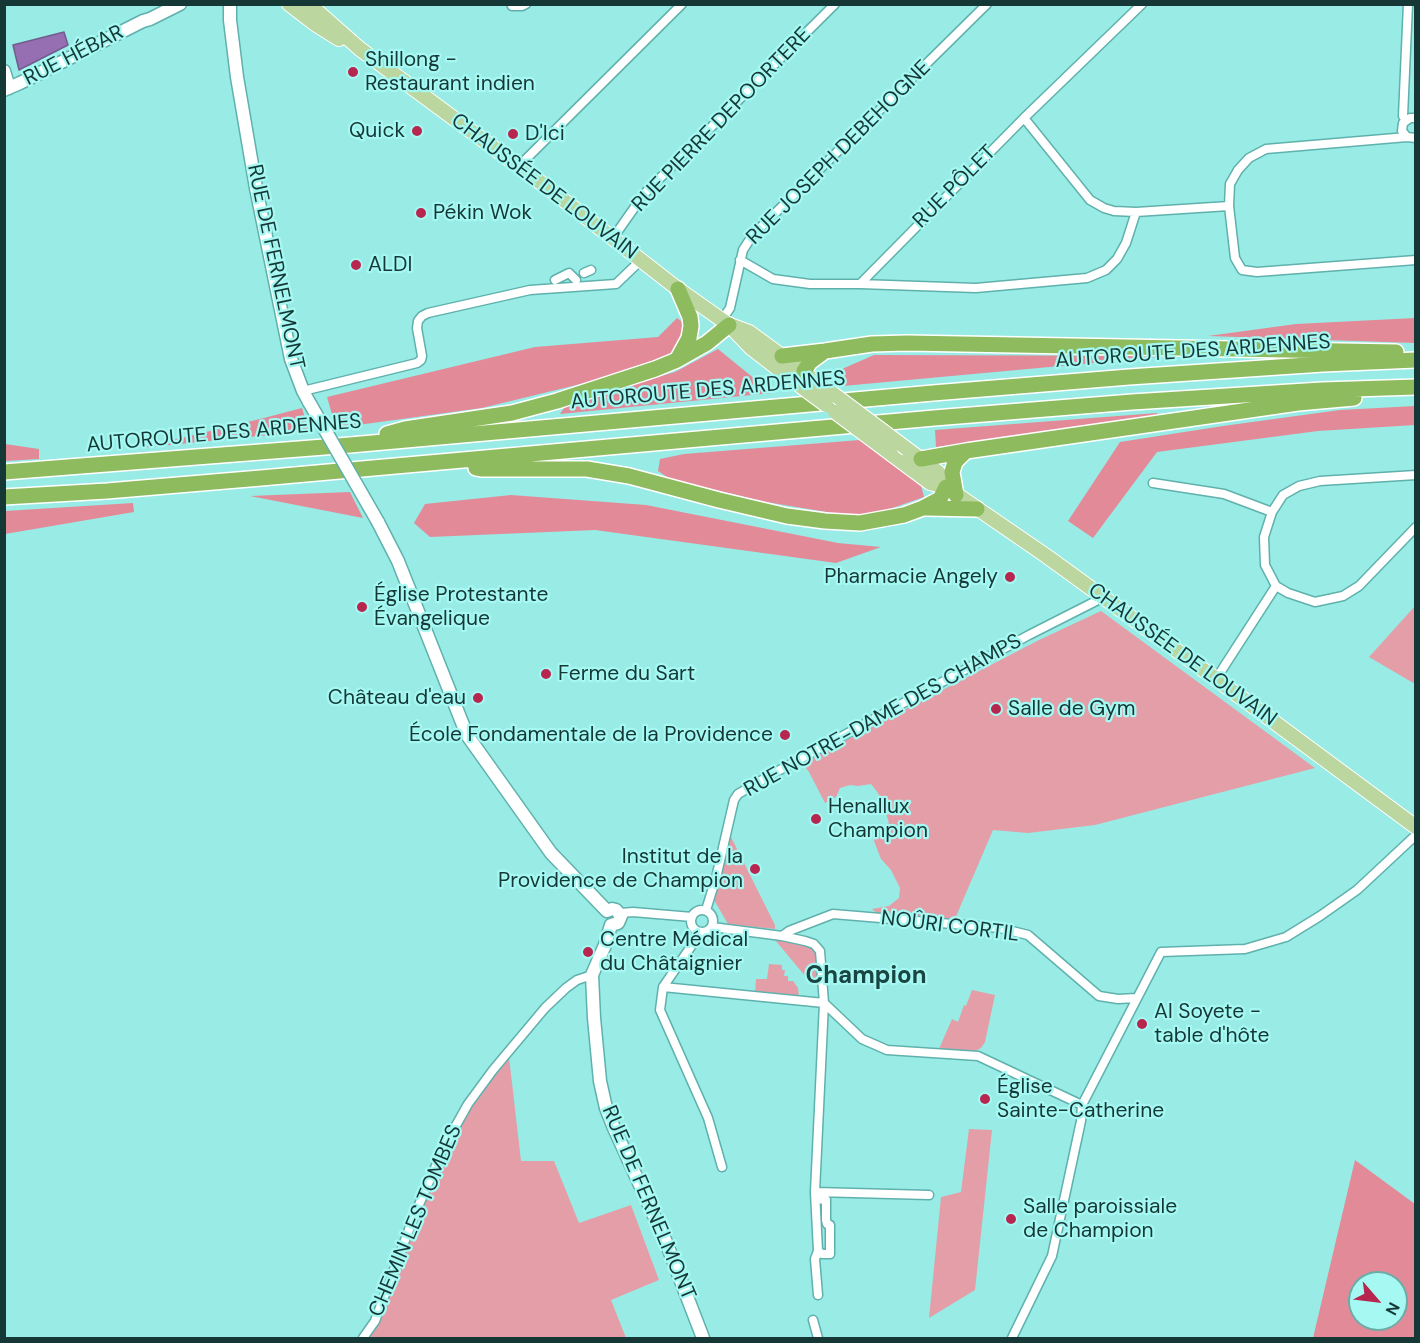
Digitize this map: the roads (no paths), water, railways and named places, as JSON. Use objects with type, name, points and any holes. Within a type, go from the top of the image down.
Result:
[{"type":"highway","points":[[677,360],[689,338],[691,326],[690,317],[678,289]]},
{"type":"highway","points":[[350,445],[405,429],[512,413],[655,369],[707,343],[726,322]]},
{"type":"highway","points":[[782,356],[872,344],[907,343],[1394,352],[1416,360]]},
{"type":"highway","points":[[806,379],[810,362],[825,351]]},
{"type":"highway","name":"AUTOROUTE DES ARDENNES","points":[[4,472],[350,445],[1094,379],[1416,360]]},
{"type":"highway","points":[[921,459],[966,450],[1298,403],[1389,395],[1414,387]]},
{"type":"highway","points":[[4,497],[118,490],[453,462],[1132,402],[1322,390],[1414,387]]},
{"type":"highway","points":[[453,462],[481,469],[587,469],[629,476],[787,516],[860,523],[904,515],[940,499],[951,491],[955,462],[966,450]]},
{"type":"highway","points":[[923,508],[977,509]]},
{"type":"main road","name":"CHAUSSÉE DE LOUVAIN","points":[[288,4],[315,24],[360,49]]},
{"type":"main road","name":"CHAUSSÉE DE LOUVAIN","points":[[317,7],[360,49],[519,166],[678,289],[782,356],[891,454],[930,483],[951,491],[1041,552],[1416,827]]},
{"type":"main road","name":"CHAUSSÉE DE LOUVAIN","points":[[726,322],[751,348],[806,379],[921,459],[938,472],[951,491]]},
{"type":"main road","points":[[891,454],[910,460],[921,459]]},
{"type":"street","points":[[224,4],[230,20]]},
{"type":"street","name":"RUE DE FERNELMONT","points":[[231,4],[230,20],[237,77],[256,188],[291,359],[306,396],[398,561],[467,735],[551,853],[621,919],[618,923],[611,925],[592,975],[600,1081],[606,1108],[614,1128],[666,1242],[703,1338]]},
{"type":"street","points":[[299,4],[360,49]]},
{"type":"street","points":[[510,4],[522,6],[526,4]]},
{"type":"street","points":[[519,166],[682,4]]},
{"type":"street","name":"RUE PIERRE DEPOORTERE","points":[[613,238],[644,194],[835,4]]},
{"type":"street","name":"RUE JOSEPH DEBEHOGNE","points":[[726,322],[743,250],[752,236],[987,4]]},
{"type":"street","name":"RUE PÔLET","points":[[860,284],[1024,118],[1142,4]]},
{"type":"street","points":[[1408,4],[1403,116],[1411,119]]},
{"type":"street","name":"RUE HÉBAR","points":[[7,89],[173,6]]},
{"type":"street","points":[[4,70],[7,89]]},
{"type":"street","points":[[1024,118],[1090,200],[1104,207],[1114,211],[1136,212],[1229,206]]},
{"type":"street","points":[[1411,119],[1403,123],[1402,131],[1411,138]]},
{"type":"street","points":[[1411,138],[1266,149],[1249,158],[1238,170],[1230,184],[1229,206],[1234,258],[1242,270],[1257,272],[1416,260]]},
{"type":"street","points":[[740,260],[773,279],[810,284],[976,288],[1087,278],[1106,270],[1117,259],[1126,243],[1136,212]]},
{"type":"street","points":[[306,396],[417,363],[422,356],[418,321],[428,313],[530,290],[616,284],[641,260]]},
{"type":"street","points":[[555,280],[569,273],[576,280]]},
{"type":"street","points":[[1416,475],[1320,481],[1299,486],[1283,495],[1272,512],[1264,537],[1265,565],[1276,586],[1288,593],[1315,602],[1343,596],[1359,586],[1416,527]]},
{"type":"street","points":[[1153,483],[1224,494],[1272,512]]},
{"type":"street","points":[[1216,679],[1276,586]]},
{"type":"street","name":"RUE NOTRE-DAME DES CHAMPS","points":[[706,910],[734,800],[738,794],[1029,635],[1102,598]]},
{"type":"street","points":[[1012,1338],[1052,1256],[1081,1121],[1082,1105],[1161,952],[1245,949],[1286,937],[1357,890],[1416,835]]},
{"type":"street","points":[[706,910],[712,915],[714,921],[712,927],[706,932],[700,932],[694,928],[692,917],[697,911],[706,910]]},
{"type":"street","points":[[614,912],[692,917]]},
{"type":"street","name":"NOÛRI CORTIL","points":[[782,936],[789,931],[833,914],[1000,928],[1028,935],[1099,996],[1118,999],[1136,998]]},
{"type":"street","points":[[712,927],[805,940],[814,944],[820,951],[824,1003],[815,1196],[818,1251],[815,1259],[818,1295]]},
{"type":"street","points":[[700,932],[663,987],[660,1010],[708,1118],[722,1167]]},
{"type":"street","name":"CHEMIN LES TOMBES","points":[[363,1338],[375,1321],[414,1216],[445,1145],[468,1104],[545,1008],[577,980],[592,975]]},
{"type":"street","points":[[663,987],[824,1003],[862,1039],[887,1050],[978,1056],[1082,1105]]},
{"type":"street","points":[[815,1196],[929,1195]]},
{"type":"street","points":[[815,1196],[826,1200],[826,1220],[830,1225],[830,1254],[822,1254],[818,1251]]},
{"type":"street","points":[[813,1320],[818,1338]]},
{"type":"place","name":"Shillong - Restaurant indien","points":[[353,72]]},
{"type":"place","name":"Quick","points":[[417,131]]},
{"type":"place","name":"D'Ici","points":[[513,134]]},
{"type":"place","name":"Pékin Wok","points":[[421,213]]},
{"type":"place","name":"ALDI","points":[[356,265]]},
{"type":"place","name":"Pharmacie Angely","points":[[1010,577]]},
{"type":"place","name":"Église Protestante Évangelique","points":[[362,607]]},
{"type":"place","name":"Ferme du Sart","points":[[546,674]]},
{"type":"place","name":"Château d'eau","points":[[478,698]]},
{"type":"place","name":"Salle de Gym","points":[[996,709]]},
{"type":"place","name":"École Fondamentale de la Providence","points":[[785,735]]},
{"type":"place","name":"Henallux Champion","points":[[816,819]]},
{"type":"place","name":"Institut de la Providence de Champion","points":[[755,869]]},
{"type":"place","name":"Centre Médical du Châtaignier","points":[[588,952]]},
{"type":"place","name":"Al Soyete - table d'hôte","points":[[1142,1024]]},
{"type":"place","name":"Église Sainte-Catherine","points":[[985,1099]]},
{"type":"place","name":"Salle paroissiale de Champion","points":[[1011,1219]]},
{"type":"district","name":"Champion","points":[[866,977]]}]
